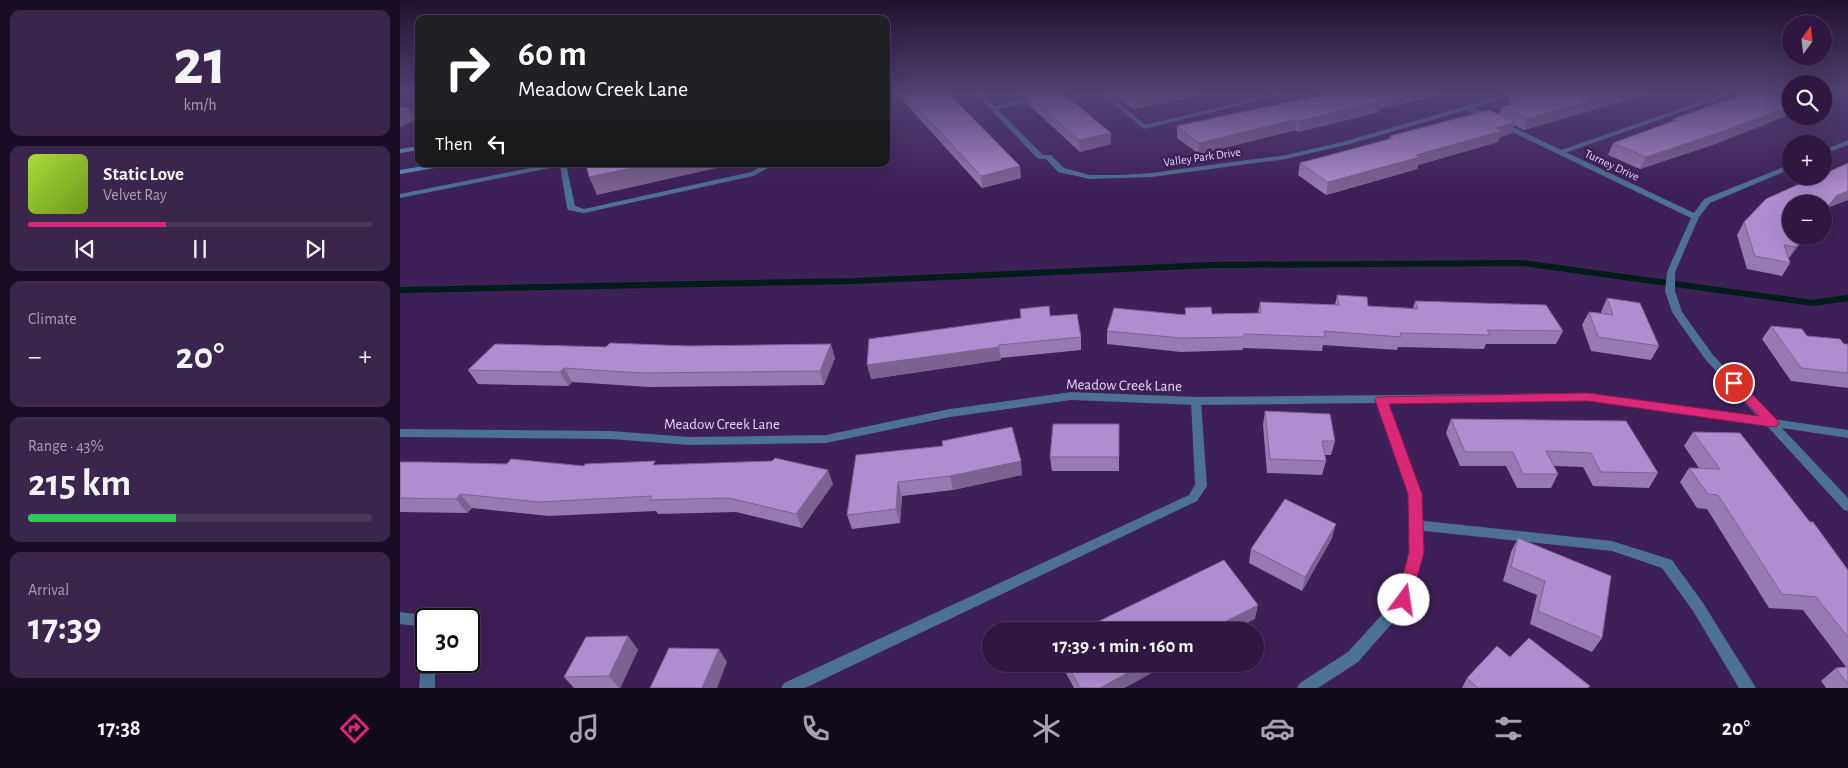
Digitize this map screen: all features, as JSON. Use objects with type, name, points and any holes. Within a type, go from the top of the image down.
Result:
[{"type":"main road","points":[[400,151],[415,149]]},
{"type":"main road","points":[[400,172],[429,167]]},
{"type":"street","name":"Valley Park Drive","points":[[1011,126],[1042,157],[1048,157],[1061,170],[1090,177],[1122,177],[1151,175],[1286,156],[1348,144],[1405,126]]},
{"type":"street","name":"Turney Drive","points":[[1505,126],[1695,217]]},
{"type":"street","points":[[1559,152],[1635,126]]},
{"type":"street","points":[[1832,149],[1848,142]]},
{"type":"street","points":[[400,196],[547,167]]},
{"type":"street","points":[[563,167],[571,208],[584,211],[753,174],[764,167]]},
{"type":"street","points":[[1782,170],[1707,201],[1695,217],[1671,272],[1670,291],[1677,312],[1709,357],[1848,506]]},
{"type":"street","name":"Meadow Creek Lane","points":[[400,433],[611,435],[690,441],[826,439],[950,414],[1070,396],[1196,401],[1588,397],[1848,434]]},
{"type":"street","points":[[1305,688],[1352,657],[1404,600],[1416,552],[1415,494],[1381,400]]},
{"type":"street","points":[[789,688],[1193,498],[1201,486],[1196,401]]},
{"type":"street","points":[[1415,525],[1612,546],[1667,564],[1698,607],[1748,688]]},
{"type":"street","points":[[400,618],[415,620]]},
{"type":"street","points":[[427,688],[428,673]]},
{"type":"building","points":[[935,126],[981,126],[1020,166],[981,176]]},
{"type":"building","points":[[1063,126],[1103,126],[1111,133],[1079,140]]},
{"type":"building","points":[[1177,126],[1268,126],[1199,143]]},
{"type":"building","points":[[1428,126],[1502,126],[1496,128],[1502,131],[1416,155],[1420,157],[1328,182],[1300,163],[1393,138],[1390,136]]},
{"type":"building","points":[[1659,126],[1737,126],[1721,132],[1646,157],[1613,143]]},
{"type":"building","points":[[1848,163],[1848,191],[1837,195],[1832,201],[1832,195],[1782,195],[1782,245],[1784,245],[1790,263],[1755,256],[1744,222],[1766,199],[1797,185],[1832,185],[1832,170]]},
{"type":"building","points":[[587,167],[637,167],[589,177]]},
{"type":"building","points":[[1337,295],[1367,297],[1368,306],[1418,309],[1415,301],[1546,305],[1563,331],[1487,330],[1490,335],[1400,333],[1401,337],[1324,331],[1325,337],[1244,334],[1244,337],[1182,338],[1107,331],[1114,308],[1186,315],[1185,308],[1211,307],[1212,314],[1261,313],[1260,302],[1339,305]]},
{"type":"building","points":[[1607,298],[1640,303],[1659,346],[1598,337],[1589,312],[1613,315]]},
{"type":"building","points":[[1049,306],[1050,316],[1077,314],[1081,337],[999,345],[999,347],[867,365],[869,339],[1021,318],[1020,309]]},
{"type":"building","points":[[1771,326],[1802,329],[1807,336],[1840,339],[1844,344],[1848,344],[1848,373],[1801,368]]},
{"type":"building","points":[[610,343],[688,346],[831,344],[820,371],[642,373],[564,368],[560,372],[468,370],[495,344],[606,347]]},
{"type":"building","points":[[1265,411],[1330,414],[1335,441],[1322,441],[1326,461],[1270,459]]},
{"type":"building","points":[[1451,419],[1626,421],[1658,473],[1601,472],[1591,453],[1546,451],[1558,474],[1523,474],[1513,452],[1465,452]]},
{"type":"building","points":[[1053,424],[1119,424],[1119,457],[1050,457]]},
{"type":"building","points":[[1012,427],[1021,461],[950,476],[898,482],[896,509],[847,515],[856,455],[943,446],[942,441]]},
{"type":"building","points":[[1693,432],[1740,433],[1810,522],[1813,522],[1848,570],[1848,637],[1816,597],[1782,594],[1718,495],[1708,494],[1689,468],[1720,469]]},
{"type":"building","points":[[775,458],[828,470],[796,514],[729,498],[650,500],[652,496],[539,502],[460,494],[456,499],[400,498],[400,462],[507,464],[511,459],[584,466],[585,464],[655,461],[653,465],[772,461]]},
{"type":"building","points":[[1285,499],[1336,524],[1305,577],[1251,549]]},
{"type":"building","points":[[1518,538],[1611,576],[1602,638],[1538,611],[1545,581],[1511,567]]},
{"type":"building","points":[[1224,560],[1258,605],[1225,622],[1097,622]]},
{"type":"building","points":[[628,636],[609,676],[564,677],[586,637]]},
{"type":"building","points":[[1529,638],[1590,686],[1588,688],[1478,688],[1467,678],[1497,646],[1510,657]]},
{"type":"building","points":[[669,648],[719,649],[702,688],[650,688]]},
{"type":"building","points":[[1848,667],[1848,684],[1836,668]]},
{"type":"building","points":[[1071,672],[1129,672],[1100,688],[1080,688]]},
{"type":"waterway","points":[[400,290],[853,281],[1212,265],[1522,263],[1813,303],[1848,298]]},
{"type":"route","points":[[1404,600],[1416,552],[1415,494],[1381,400],[1588,397],[1772,423],[1734,383]]}]
